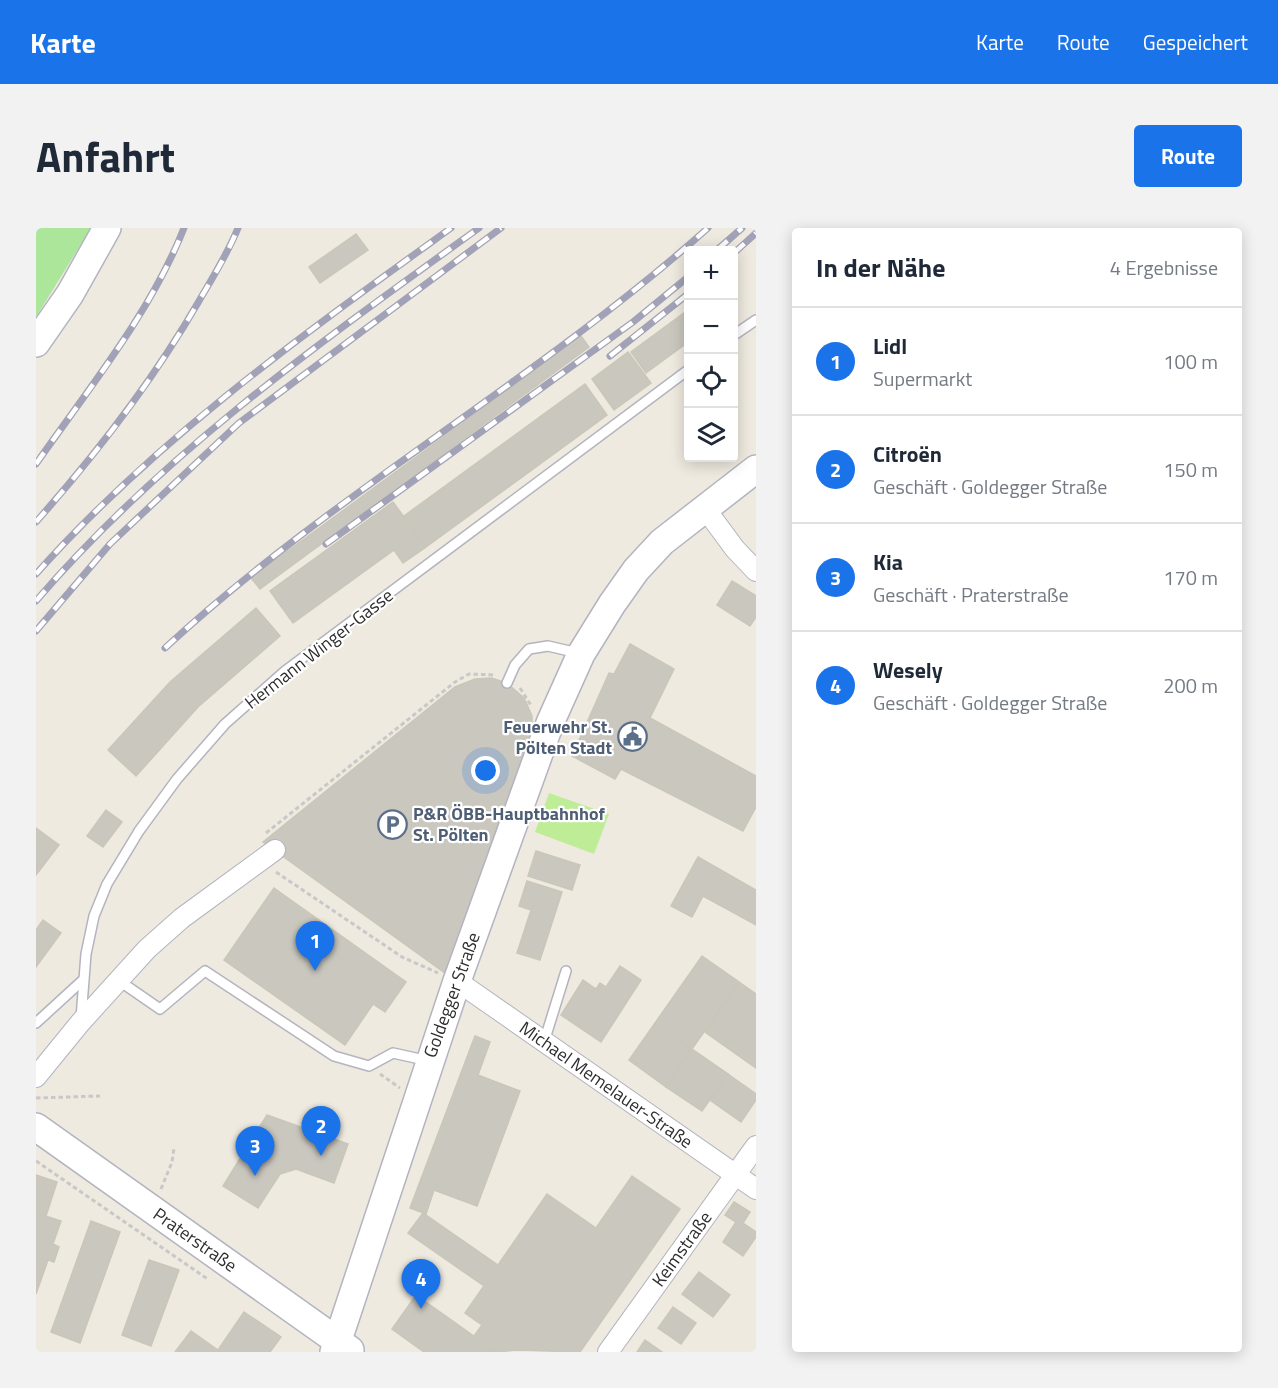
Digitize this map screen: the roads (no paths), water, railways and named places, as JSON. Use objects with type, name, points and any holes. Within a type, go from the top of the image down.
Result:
[{"type":"main road","points":[[36,343],[70,294],[107,228]]},
{"type":"main road","name":"Goldegger Straße","points":[[341,1348],[429,1061],[550,723],[581,654],[636,570],[662,542],[704,507],[756,469]]},
{"type":"main road","name":"Praterstraße","points":[[36,1127],[341,1348]]},
{"type":"street","points":[[704,507],[735,549],[756,571]]},
{"type":"street","points":[[36,1077],[118,980],[182,918],[266,849]]},
{"type":"street","name":"Michael Memelauer-Straße","points":[[457,981],[756,1189]]},
{"type":"street","name":"Keimstraße","points":[[608,1352],[756,1146]]},
{"type":"lane","points":[[738,332],[754,320]]},
{"type":"lane","name":"Hermann Winger-Gasse","points":[[80,1023],[86,954],[94,916],[107,884],[139,831],[177,779],[225,724],[285,671],[684,373]]},
{"type":"lane","points":[[508,681],[525,652],[534,647],[568,649],[581,654]]},
{"type":"lane","points":[[118,980],[160,1009],[205,971],[333,1056],[369,1066],[393,1053],[429,1061]]},
{"type":"lane","points":[[544,1042],[567,971]]},
{"type":"lane","points":[[36,1023],[83,980]]},
{"type":"railway","points":[[36,464],[136,320],[170,260],[184,228]]},
{"type":"railway","points":[[36,522],[81,470],[163,360],[225,256],[238,228]]},
{"type":"railway","points":[[36,574],[131,477],[182,433],[287,348],[451,228]]},
{"type":"railway","points":[[36,601],[85,547],[137,496],[246,401],[361,313],[479,228]]},
{"type":"railway","points":[[36,631],[110,544],[239,423],[501,228]]},
{"type":"railway","points":[[165,648],[230,591],[297,538],[575,336],[643,284],[708,228]]},
{"type":"railway","points":[[722,246],[742,228]]},
{"type":"railway","points":[[738,249],[756,233]]},
{"type":"railway","points":[[326,544],[633,322],[684,280]]},
{"type":"railway","points":[[610,356],[684,297]]},
{"type":"place","name":"Feuerwehr St. Pölten Stadt","points":[[633,737]]},
{"type":"place","name":"P&R ÖBB-Hauptbahnhof St. Pölten","points":[[392,824]]},
{"type":"place","name":"Lidl","points":[[315,971]]},
{"type":"place","name":"Citroën","points":[[321,1156]]},
{"type":"place","name":"Kia","points":[[255,1176]]},
{"type":"place","name":"Wesely","points":[[421,1309]]}]
